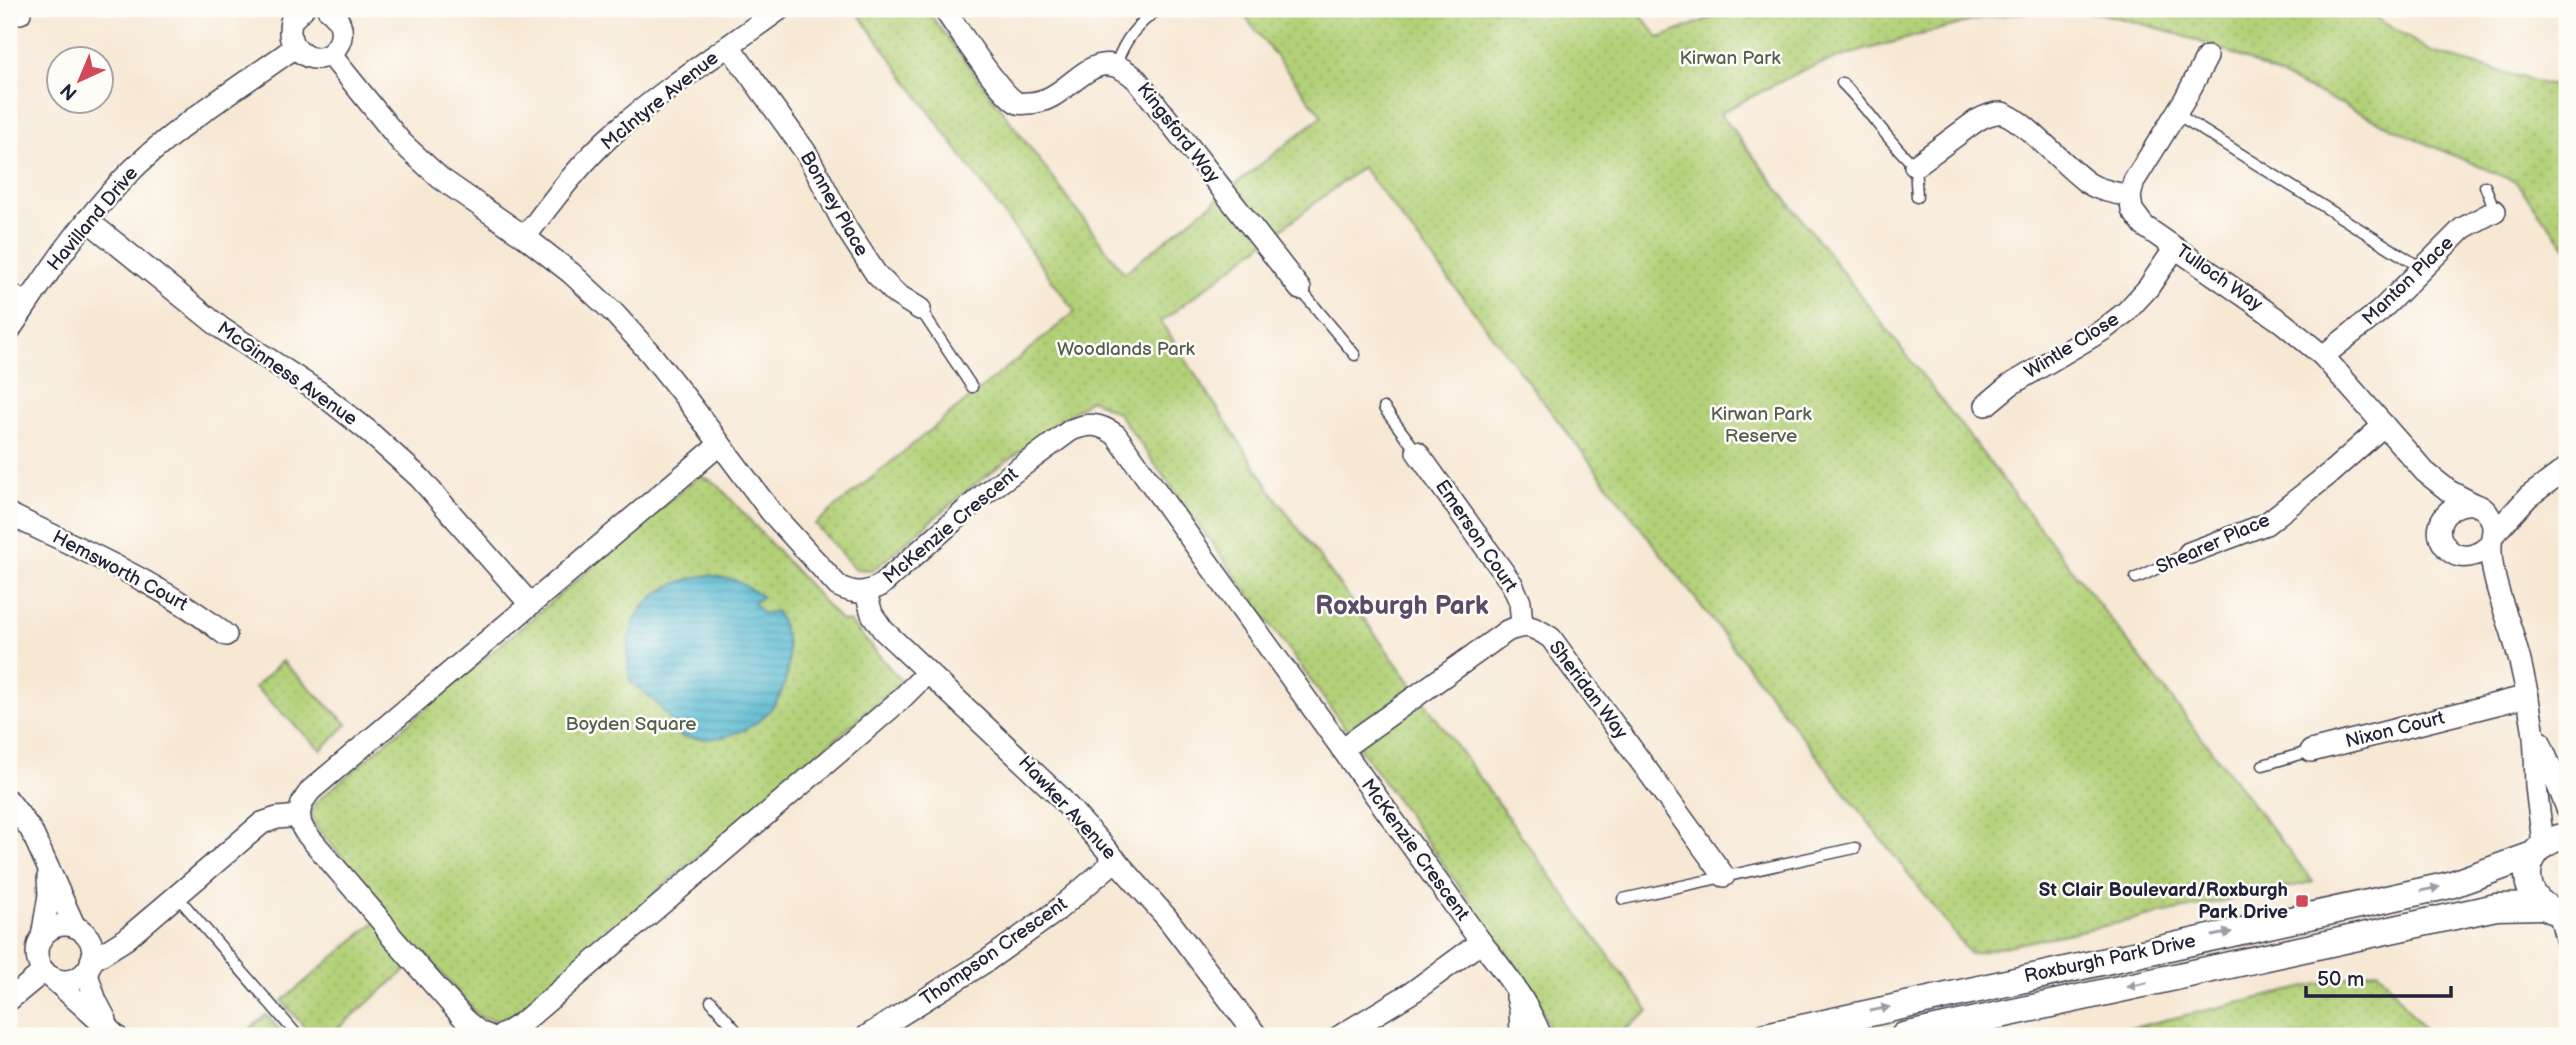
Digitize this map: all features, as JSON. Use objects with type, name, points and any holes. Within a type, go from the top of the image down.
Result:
[{"type":"street","points":[[302,9],[291,21],[289,30],[294,48],[312,58],[330,54],[339,44],[342,35],[339,12]]},
{"type":"street","name":"McIntyre Avenue","points":[[525,237],[578,170],[615,133],[780,9]]},
{"type":"street","points":[[944,9],[1004,92],[1018,103],[1037,103],[1051,98],[1091,68],[1102,64],[1116,64]]},
{"type":"street","name":"Bonney Place","points":[[729,46],[807,154],[846,228],[876,274],[896,294],[920,309]]},
{"type":"street","name":"Havilland Drive","points":[[9,331],[18,299],[125,178],[150,154],[294,48]]},
{"type":"street","name":"McKenzie Crescent","points":[[330,54],[401,142],[440,178],[525,237],[571,273],[613,312],[657,362],[771,512],[838,586],[853,593],[866,593],[880,586],[984,494],[1071,430],[1087,424],[1102,425],[1115,435],[1481,942],[1513,982],[1541,1036]]},
{"type":"street","points":[[1915,166],[1976,121],[2002,113],[2018,122],[2088,183],[2103,190],[2130,196],[2134,181],[2213,57]]},
{"type":"street","name":"Kingsford Way","points":[[1116,64],[1137,80],[1300,289]]},
{"type":"street","name":"Tulloch Way","points":[[2130,196],[2132,211],[2144,226],[2283,323],[2323,356],[2425,472],[2449,491],[2476,505]]},
{"type":"street","name":"Manton Place","points":[[2323,356],[2379,311],[2463,228],[2495,211]]},
{"type":"street","name":"McGinness Avenue","points":[[88,220],[221,328],[319,392],[368,430],[420,478],[530,604]]},
{"type":"street","name":"Wintle Close","points":[[1986,405],[2010,385],[2103,330],[2126,312],[2148,288],[2175,248]]},
{"type":"street","name":"Shearer Place","points":[[2189,553],[2266,524],[2309,491],[2384,425]]},
{"type":"street","points":[[489,1036],[474,1028],[391,936],[305,832],[299,816],[302,803],[312,790],[719,444]]},
{"type":"street","name":"Emerson Court","points":[[1417,452],[1512,584],[1520,602],[1522,625]]},
{"type":"street","points":[[2459,556],[2477,555],[2528,497],[2567,468]]},
{"type":"street","name":"Tulloch Way","points":[[2425,472],[2437,499],[2441,522]]},
{"type":"street","points":[[2498,593],[2479,571],[2445,546],[2441,539],[2441,522],[2450,509],[2466,503],[2501,503],[2528,497]]},
{"type":"street","points":[[2476,505],[2491,518],[2498,593],[2514,635],[2533,724],[2548,845],[2528,877],[2530,888],[2557,910],[2567,942]]},
{"type":"street","name":"Hemsworth Court","points":[[9,514],[167,593],[199,613],[226,635]]},
{"type":"street","name":"Hawker Avenue","points":[[866,593],[872,614],[883,630],[1048,786],[1175,929],[1257,1036]]},
{"type":"street","points":[[1342,749],[1507,631],[1522,625]]},
{"type":"street","name":"Sheridan Way","points":[[1522,625],[1537,628],[1551,638],[1724,876]]},
{"type":"street","points":[[501,1036],[522,1023],[899,701],[927,673]]},
{"type":"street","name":"Nixon Court","points":[[2311,751],[2528,696]]},
{"type":"street","points":[[2533,724],[2567,808]]},
{"type":"street","points":[[9,801],[31,830],[78,929],[91,944],[89,966],[96,1001],[115,1035]]},
{"type":"street","points":[[48,974],[66,981],[81,976],[89,966],[126,939],[262,823],[277,818],[299,816]]},
{"type":"street","name":"Roxburgh Park Drive","points":[[1766,1036],[2450,884],[2548,845]]},
{"type":"street","name":"Thompson Crescent","points":[[867,1036],[1032,929],[1116,860]]},
{"type":"street","points":[[47,866],[49,895],[37,955],[48,974],[115,1035]]},
{"type":"street","name":"Roxburgh Park Drive","points":[[1904,1036],[2496,907],[2557,910]]},
{"type":"street","points":[[42,937],[57,926],[93,933],[121,931],[153,914]]},
{"type":"street","points":[[1340,1036],[1414,991],[1481,942]]},
{"type":"street","points":[[9,1000],[48,974]]},
{"type":"street","name":"McKenzie Crescent","points":[[1513,982],[1520,1009],[1521,1036]]},
{"type":"lane","points":[[1116,64],[1124,43],[1139,23],[1158,9]]},
{"type":"lane","points":[[1842,83],[1861,101],[1899,152],[1915,166],[1917,198]]},
{"type":"lane","points":[[2176,114],[2424,269]]},
{"type":"lane","points":[[2485,186],[2495,211]]},
{"type":"lane","points":[[1300,289],[1355,355]]},
{"type":"lane","name":"Bonney Place","points":[[920,309],[972,387]]},
{"type":"lane","points":[[1384,408],[1417,452]]},
{"type":"lane","name":"Shearer Place","points":[[2136,578],[2164,562],[2189,553]]},
{"type":"lane","name":"Nixon Court","points":[[2263,765],[2311,751]]},
{"type":"lane","points":[[1623,899],[1855,848]]},
{"type":"lane","points":[[176,895],[299,1036]]},
{"type":"lane","points":[[711,1001],[741,1036]]},
{"type":"green space","name":"Kirwan Park Reserve","points":[[855,9],[926,9],[1124,273],[1322,116],[1239,9],[1636,9],[1659,38],[1734,9],[1744,9],[1748,18],[1782,9],[2050,9],[1986,17],[1850,54],[1803,70],[1720,113],[2313,882],[1970,954],[1362,167],[1161,322],[1274,495],[1649,1011],[1617,1036],[1552,1036],[1536,993],[1118,413],[1091,399],[970,488],[873,570],[855,569],[815,524],[1075,312]]},
{"type":"green space","points":[[2068,9],[2361,9],[2432,52],[2548,85],[2567,84],[2567,249],[2516,182],[2229,52],[2169,31],[2104,14]]},
{"type":"green space","name":"Boyden Square","points":[[700,475],[717,484],[841,621],[850,622],[902,682],[505,1022],[479,1017],[425,954],[329,1036],[312,1036],[282,1001],[388,911],[315,826],[311,813],[316,802]]},
{"type":"green space","points":[[282,661],[347,724],[321,750],[255,687]]},
{"type":"green space","points":[[2378,970],[2429,1036],[2097,1036]]},
{"type":"green space","points":[[266,1015],[285,1036],[242,1036]]},
{"type":"water","points":[[709,575],[735,580],[763,597],[753,603],[763,614],[776,611],[786,638],[788,664],[783,687],[772,707],[756,723],[734,734],[709,739],[680,736],[659,706],[631,683],[628,661],[633,624],[642,609],[669,587]]},
{"type":"place","name":"St Clair Boulevard/Roxburgh Park Drive","points":[[2302,901]]},
{"type":"district","name":"Roxburgh Park","points":[[1402,606]]},
{"type":"park label","name":"Kirwan Park","points":[[1730,58]]},
{"type":"park label","name":"Woodlands Park","points":[[1126,349]]}]
